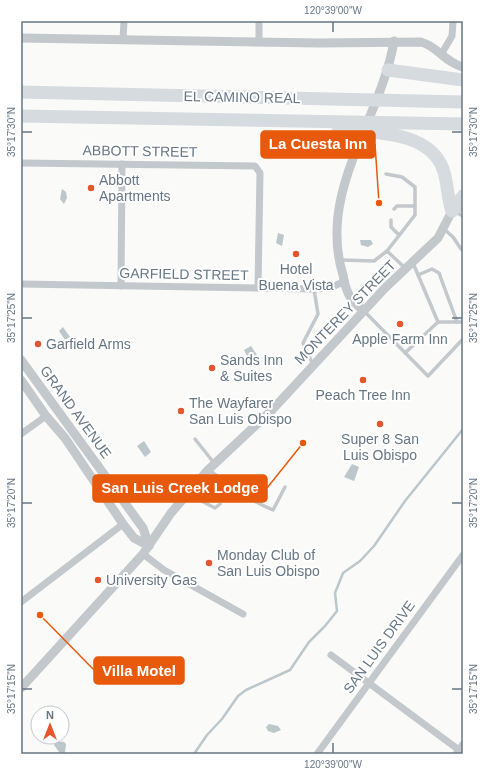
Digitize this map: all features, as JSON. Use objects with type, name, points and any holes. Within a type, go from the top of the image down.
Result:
[{"type":"highway","points":[[388,70],[463,80]]},
{"type":"highway","name":"EL CAMINO REAL","points":[[21,92],[463,102]]},
{"type":"highway","name":"EL CAMINO REAL","points":[[21,116],[463,124]]},
{"type":"highway","points":[[331,121],[341,129],[400,137],[414,140],[425,146],[435,155],[443,168],[448,198],[459,211]]},
{"type":"highway","points":[[459,211],[463,196]]},
{"type":"street","points":[[123,39],[124,21]]},
{"type":"street","points":[[259,21],[259,41]]},
{"type":"street","points":[[442,53],[448,46],[452,36],[453,21]]},
{"type":"street","points":[[21,38],[319,43],[394,41],[421,42],[428,44],[442,53],[452,63],[463,67]]},
{"type":"street","points":[[363,310],[349,294],[339,260],[337,233],[340,198],[345,178],[388,70],[394,41]]},
{"type":"street","name":"ABBOTT STREET","points":[[21,163],[255,166],[258,168],[260,173],[258,288]]},
{"type":"street","points":[[121,286],[122,164]]},
{"type":"street","name":"MONTEREY STREET","points":[[21,688],[146,550],[188,494],[212,467],[272,410],[363,310],[438,238],[443,229],[459,211]]},
{"type":"street","name":"GARFIELD STREET","points":[[21,284],[314,289],[330,288],[345,281]]},
{"type":"street","name":"GRAND AVENUE","points":[[21,360],[143,528],[146,550]]},
{"type":"street","name":"GRAND AVENUE","points":[[21,380],[46,416],[65,438],[123,524],[146,550]]},
{"type":"street","points":[[21,434],[57,408]]},
{"type":"street","points":[[21,602],[123,524]]},
{"type":"street","points":[[146,550],[164,570],[243,614]]},
{"type":"street","name":"SAN LUIS DRIVE","points":[[317,754],[463,555]]},
{"type":"street","points":[[330,655],[460,750]]},
{"type":"lane","points":[[339,260],[374,261],[387,251],[415,215],[415,187],[402,177],[386,174]]},
{"type":"lane","points":[[394,209],[397,206],[415,206]]},
{"type":"lane","points":[[391,220],[391,227],[399,235]]},
{"type":"lane","points":[[443,229],[453,236],[461,249]]},
{"type":"lane","points":[[387,251],[409,265],[418,275],[438,322]]},
{"type":"lane","points":[[418,275],[432,269],[439,273],[457,322]]},
{"type":"lane","points":[[313,366],[303,343],[318,314],[314,289]]},
{"type":"lane","points":[[363,310],[428,376],[463,339]]},
{"type":"lane","points":[[405,353],[438,322],[463,322]]},
{"type":"lane","points":[[195,439],[212,467],[235,490],[260,505],[273,510],[285,487]]},
{"type":"lane","points":[[229,495],[235,490]]},
{"type":"lane","points":[[188,494],[215,508],[220,504]]},
{"type":"shaded area","points":[[62,189],[66,192],[67,198],[64,204],[60,199]]},
{"type":"shaded area","points":[[278,233],[284,235],[282,246],[276,243]]},
{"type":"shaded area","points":[[360,240],[371,240],[373,244],[368,247],[361,245]]},
{"type":"shaded area","points":[[63,327],[70,337],[65,340],[59,331]]},
{"type":"shaded area","points":[[251,346],[259,358],[251,364],[244,350]]},
{"type":"shaded area","points":[[144,441],[151,452],[145,457],[137,446]]},
{"type":"shaded area","points":[[352,464],[359,467],[354,481],[344,477]]},
{"type":"shaded area","points":[[269,724],[278,726],[281,730],[274,733],[268,731],[266,727]]},
{"type":"shaded area","points":[[54,745],[66,745],[65,753],[59,752]]},
{"type":"waterway","points":[[194,754],[238,696],[246,690],[290,670],[309,642],[337,611],[335,593],[343,573],[360,561],[374,546],[405,501],[463,429]]},
{"type":"place","name":"Abbott Apartments","points":[[91,188]]},
{"type":"place","name":"La Cuesta Inn","points":[[379,203]]},
{"type":"place","name":"Hotel Buena Vista","points":[[296,254]]},
{"type":"place","name":"Apple Farm Inn","points":[[400,324]]},
{"type":"place","name":"Garfield Arms","points":[[38,344]]},
{"type":"place","name":"Sands Inn & Suites","points":[[212,368]]},
{"type":"place","name":"Peach Tree Inn","points":[[363,380]]},
{"type":"place","name":"The Wayfarer San Luis Obispo","points":[[181,411]]},
{"type":"place","name":"Super 8 San Luis Obispo","points":[[380,424]]},
{"type":"place","name":"San Luis Creek Lodge","points":[[303,443]]},
{"type":"place","name":"Monday Club of San Luis Obispo","points":[[209,563]]},
{"type":"place","name":"University Gas","points":[[98,580]]},
{"type":"place","name":"Villa Motel","points":[[40,615]]}]
